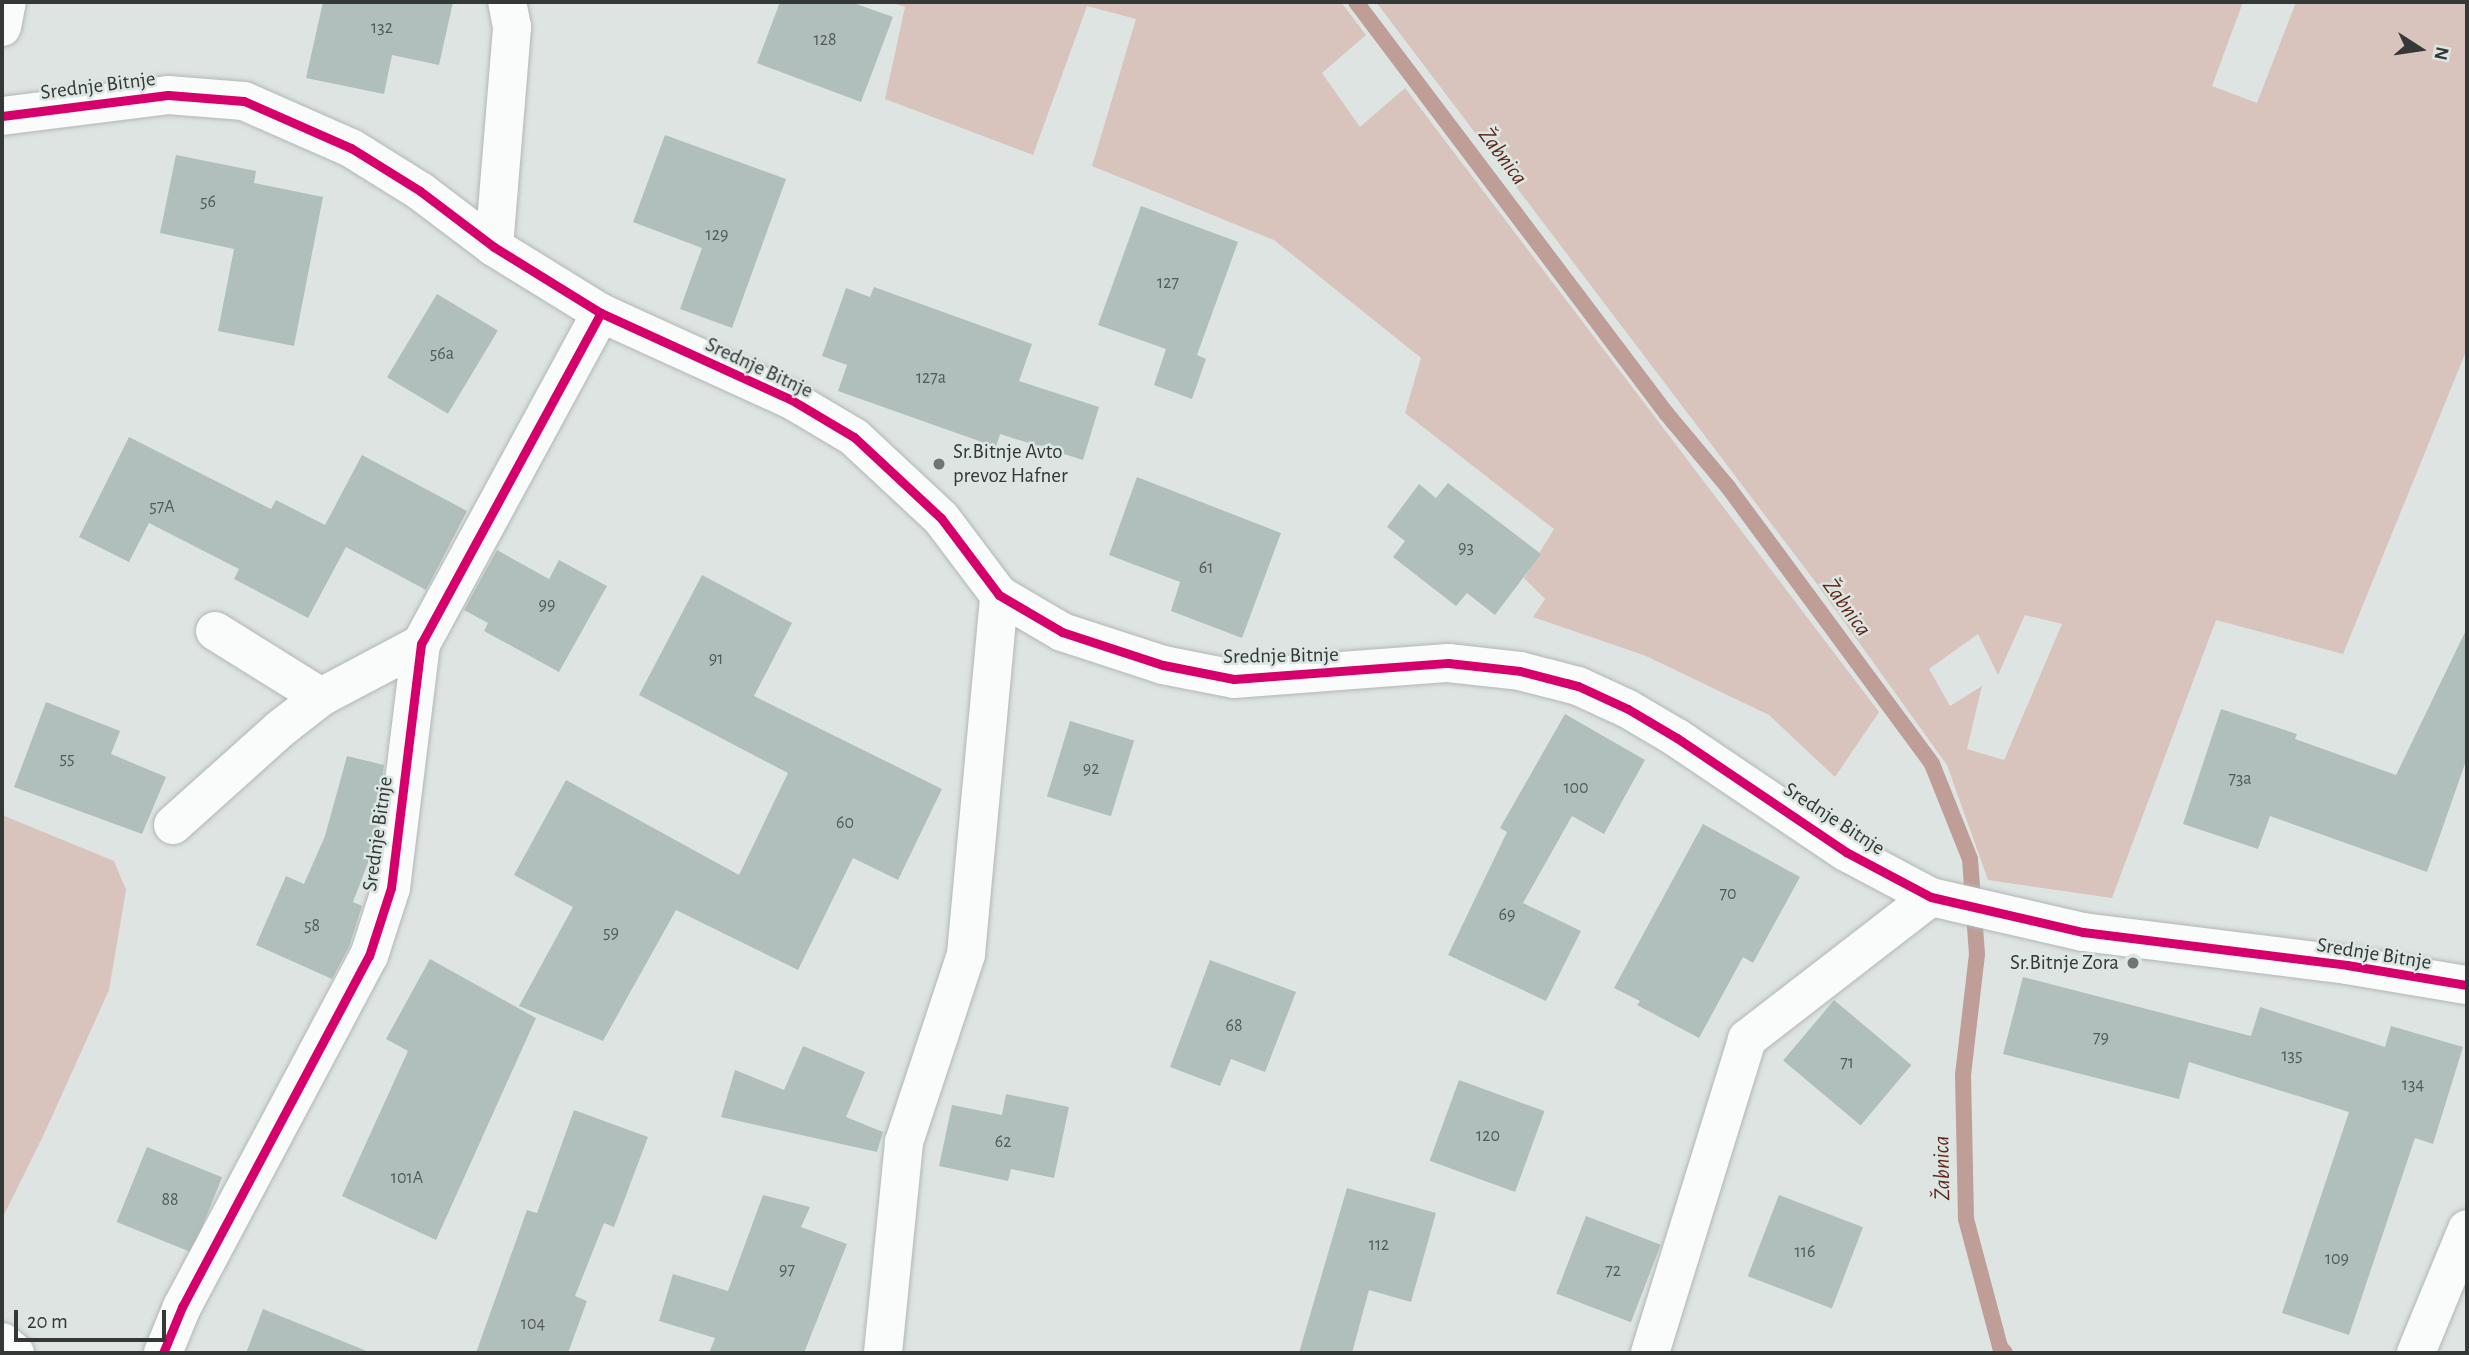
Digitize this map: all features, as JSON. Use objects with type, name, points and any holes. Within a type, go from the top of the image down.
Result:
[{"type":"street","points":[[2,27],[7,2]]},
{"type":"street","points":[[494,247],[512,27],[507,2]]},
{"type":"street","name":"Srednje Bitnje","points":[[2,116],[168,95],[244,101],[351,148],[420,191],[494,247],[601,313],[790,399],[854,437],[941,518],[999,595],[1062,632],[1163,665],[1234,679],[1448,663],[1520,671],[1578,686],[1628,709],[1677,738],[1846,852],[1931,897],[2083,932],[2347,965],[2410,978],[2467,985]]},
{"type":"street","name":"Srednje Bitnje","points":[[163,1353],[182,1307],[369,956],[391,888],[421,645],[601,313]]},
{"type":"street","points":[[883,1353],[904,1142],[966,954],[999,595]]},
{"type":"street","points":[[215,631],[321,697]]},
{"type":"street","points":[[173,825],[280,729],[321,697],[421,645]]},
{"type":"street","points":[[1650,1353],[1747,1039],[1931,897]]},
{"type":"street","points":[[2416,1353],[2467,1229]]},
{"type":"street","points":[[2,1342],[15,1353]]},
{"type":"shaded area","points":[[890,2],[1341,2],[1366,35],[1322,73],[1360,127],[1405,88],[1879,712],[1835,777],[1769,715],[1646,656],[1533,617],[1545,599],[1524,578],[1554,529],[1405,413],[1421,358],[1274,240],[1092,166],[1136,19],[1087,6],[1033,155],[885,99],[905,7]]},
{"type":"shaded area","points":[[1376,2],[2243,2],[2212,86],[2257,103],[2296,2],[2467,2],[2467,349],[2343,654],[2216,620],[2112,898],[1988,880],[1947,765],[1814,580]],"holes":[[[2025,615],[2062,624],[2004,760],[1967,749],[1982,686],[1950,706],[1929,669],[1978,634],[1998,675]]]},
{"type":"shaded area","points":[[2,815],[114,861],[126,890],[109,990],[45,1132],[2,1219]]},
{"type":"building","points":[[323,2],[453,2],[439,65],[392,55],[384,94],[306,78]]},
{"type":"building","points":[[780,2],[851,2],[893,17],[861,102],[757,63]]},
{"type":"building","points":[[665,135],[786,179],[732,328],[680,309],[702,248],[633,222]]},
{"type":"building","points":[[176,155],[256,171],[254,183],[323,197],[294,346],[218,331],[234,249],[160,233]]},
{"type":"building","points":[[1141,206],[1238,242],[1197,355],[1206,359],[1192,399],[1154,385],[1166,349],[1098,325]]},
{"type":"building","points":[[874,287],[1032,344],[1019,381],[1099,407],[1083,460],[1000,434],[996,447],[838,391],[847,365],[822,356],[846,288],[870,297]]},
{"type":"building","points":[[437,294],[498,331],[448,414],[387,377]]},
{"type":"building","points":[[129,437],[271,509],[276,500],[325,525],[362,455],[467,511],[426,590],[346,547],[308,618],[234,579],[239,569],[149,523],[129,562],[79,537]]},
{"type":"building","points":[[1137,477],[1281,533],[1242,638],[1171,611],[1180,582],[1109,555]]},
{"type":"building","points":[[1448,483],[1541,554],[1495,615],[1467,593],[1456,606],[1393,557],[1405,541],[1387,527],[1419,484],[1436,498]]},
{"type":"building","points":[[497,550],[549,579],[559,560],[607,586],[559,672],[484,631],[488,623],[464,610]]},
{"type":"building","points":[[702,575],[792,623],[754,696],[942,789],[898,880],[853,858],[798,970],[676,910],[603,1041],[519,1006],[573,907],[514,875],[566,780],[739,875],[788,773],[639,695]]},
{"type":"building","points":[[2467,628],[2467,758],[2427,872],[2270,816],[2258,849],[2183,824],[2221,709],[2297,734],[2295,739],[2396,775]]},
{"type":"building","points":[[46,702],[120,731],[111,754],[166,777],[142,834],[14,787]]},
{"type":"building","points":[[1565,714],[1645,760],[1604,834],[1572,816],[1523,903],[1581,931],[1546,1001],[1448,955],[1507,832],[1500,828]]},
{"type":"building","points":[[1070,721],[1134,741],[1111,816],[1047,797]]},
{"type":"building","points":[[347,756],[384,765],[374,847],[353,902],[362,906],[349,947],[332,979],[256,945],[286,876],[304,884],[325,836]]},
{"type":"building","points":[[1703,824],[1800,877],[1753,963],[1743,957],[1699,1038],[1637,1005],[1640,1001],[1614,988]]},
{"type":"building","points":[[430,959],[536,1018],[436,1240],[342,1196],[408,1051],[386,1039]]},
{"type":"building","points":[[1210,960],[1296,992],[1265,1072],[1231,1059],[1220,1086],[1170,1067]]},
{"type":"building","points":[[2023,977],[2251,1036],[2260,1007],[2385,1047],[2391,1026],[2463,1047],[2433,1144],[2415,1138],[2349,1335],[2282,1313],[2349,1112],[2189,1062],[2179,1099],[2003,1054]]},
{"type":"building","points":[[1834,1000],[1911,1065],[1861,1125],[1783,1061]]},
{"type":"building","points":[[803,1046],[865,1072],[846,1117],[883,1132],[877,1152],[721,1117],[735,1070],[784,1090]]},
{"type":"building","points":[[1459,1080],[1545,1111],[1515,1192],[1430,1161]]},
{"type":"building","points":[[1006,1094],[1069,1107],[1054,1178],[1011,1169],[1008,1181],[939,1166],[952,1105],[1002,1115]]},
{"type":"building","points":[[574,1110],[648,1137],[614,1227],[604,1223],[575,1296],[587,1301],[568,1353],[476,1353],[527,1210],[537,1213]]},
{"type":"building","points":[[147,1147],[222,1177],[192,1252],[117,1222]]},
{"type":"building","points":[[1347,1188],[1436,1213],[1411,1302],[1369,1290],[1352,1353],[1299,1353]]},
{"type":"building","points":[[763,1195],[810,1207],[801,1227],[847,1244],[804,1353],[709,1353],[715,1338],[659,1321],[673,1274],[728,1291]]},
{"type":"building","points":[[1779,1195],[1863,1227],[1832,1308],[1748,1276]]},
{"type":"building","points":[[1586,1216],[1661,1245],[1631,1322],[1556,1293]]},
{"type":"building","points":[[263,1309],[369,1352],[246,1353]]},
{"type":"waterway","name":"Žabnica","points":[[1356,2],[1666,413],[1728,487],[1932,764],[1970,859],[1977,954],[1963,1075],[1966,1219],[2000,1347],[2005,1353]]},
{"type":"cycle path","points":[[2,116],[168,95],[244,101],[351,148],[420,191],[494,247],[601,313],[790,399],[854,437],[941,518],[999,595],[1062,632],[1163,665],[1234,679],[1448,663],[1520,671],[1578,686],[1628,709],[1677,738],[1846,852],[1931,897],[2083,932],[2347,965],[2467,985]]},
{"type":"cycle path","points":[[163,1353],[182,1307],[369,956],[391,888],[421,644],[601,313]]},
{"type":"place","name":"Sr.Bitnje Avto prevoz Hafner","points":[[939,464]]},
{"type":"place","name":"Sr.Bitnje Zora","points":[[2133,963]]}]
